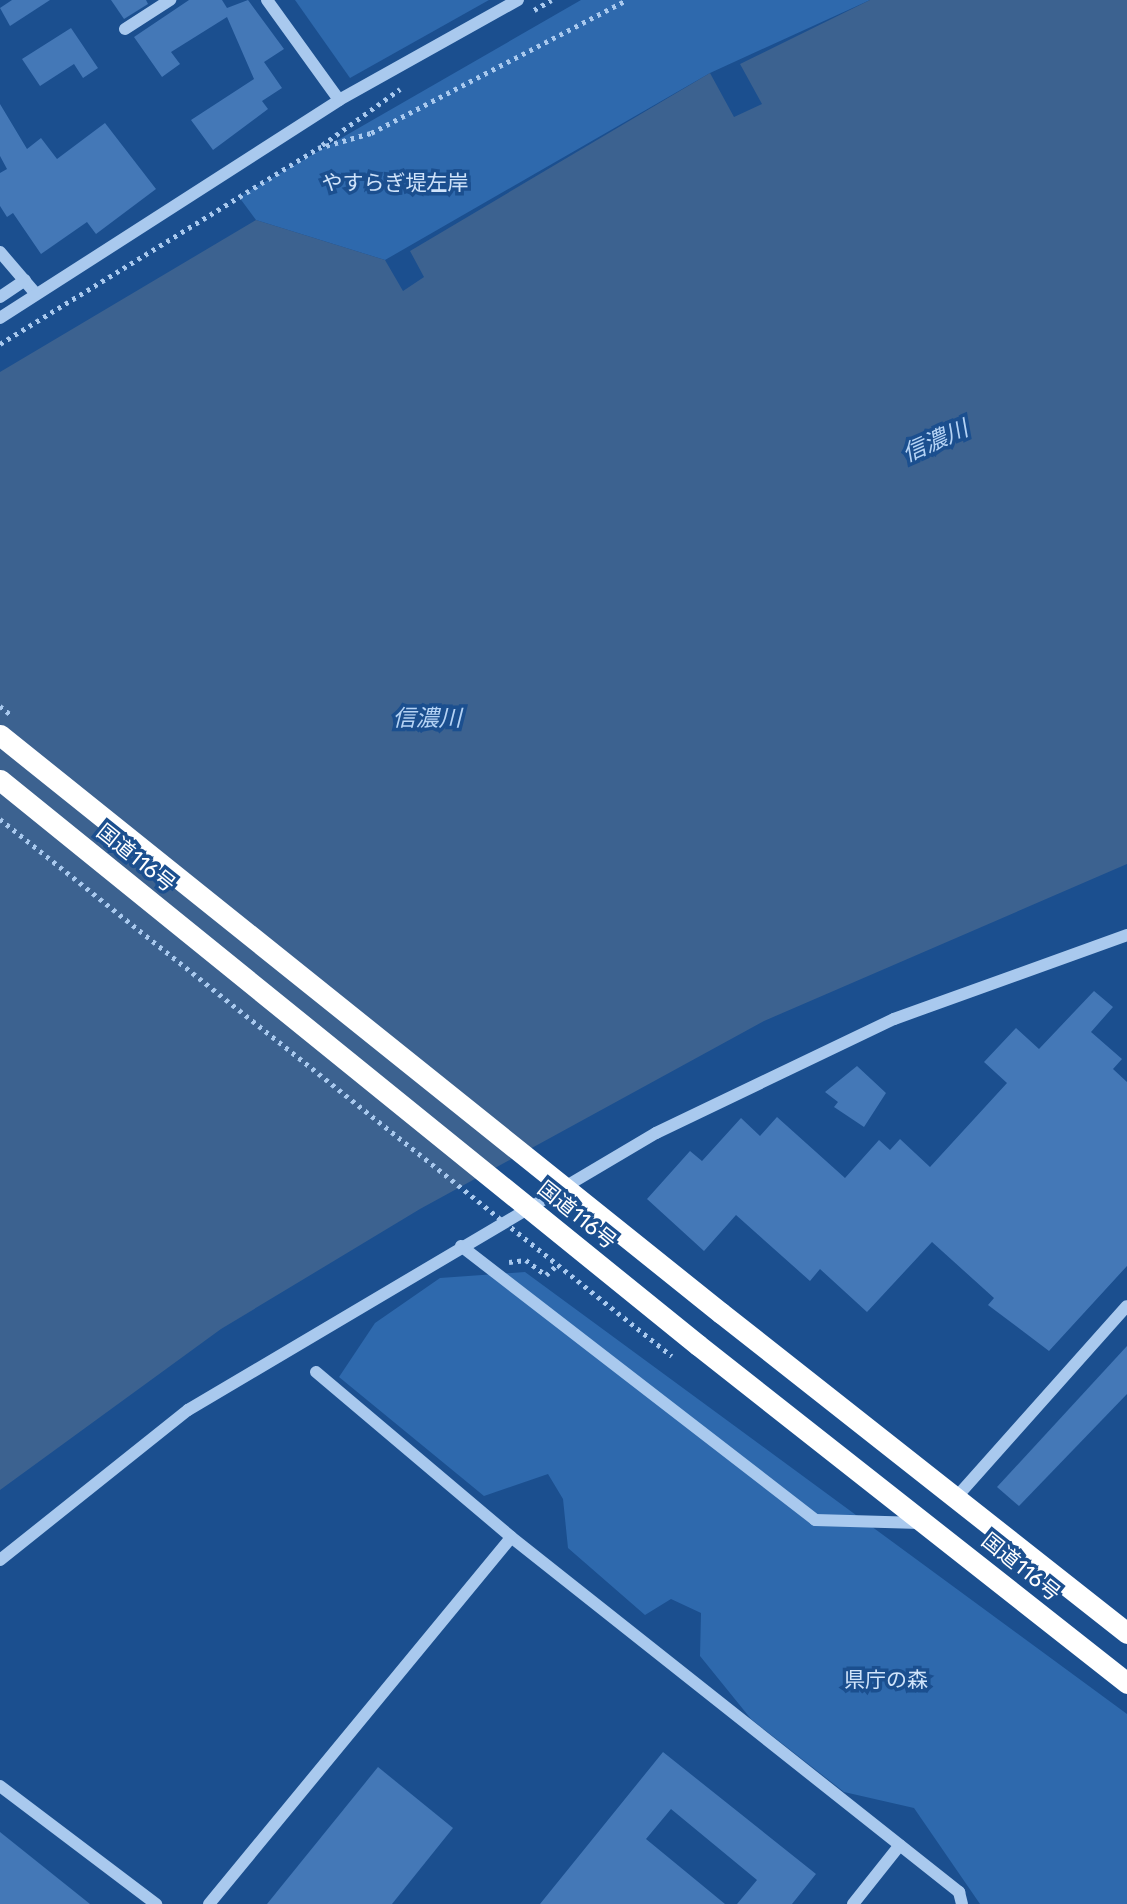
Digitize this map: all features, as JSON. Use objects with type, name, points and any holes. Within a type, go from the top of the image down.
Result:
[{"type":"highway","name":"国道116号","points":[[0,735],[953,1501],[1127,1633]]},
{"type":"highway","name":"国道116号","points":[[0,780],[698,1345],[928,1523],[1127,1683]]},
{"type":"street","points":[[125,29],[170,0]]},
{"type":"street","points":[[267,0],[339,100]]},
{"type":"street","points":[[0,318],[339,100],[518,0]]},
{"type":"street","points":[[0,252],[36,294]]},
{"type":"street","points":[[0,297],[25,280]]},
{"type":"street","points":[[0,1560],[188,1410],[656,1133],[894,1018],[1127,935]]},
{"type":"street","points":[[461,1246],[815,1520],[928,1523]]},
{"type":"street","points":[[953,1501],[1127,1306]]},
{"type":"street","points":[[316,1372],[511,1537],[959,1892],[962,1904]]},
{"type":"street","points":[[209,1904],[511,1537]]},
{"type":"street","points":[[0,1786],[156,1904]]},
{"type":"street","points":[[853,1904],[900,1845]]},
{"type":"path","points":[[0,344],[318,148],[371,134],[627,0]]},
{"type":"path","points":[[0,820],[555,1267],[676,1358]]},
{"type":"path","points":[[501,1263],[526,1260],[546,1275],[555,1267]]},
{"type":"green space","points":[[295,0],[489,0],[350,78]]},
{"type":"green space","name":"やすらぎ堤左岸","points":[[581,0],[870,0],[710,73],[385,260],[256,220],[239,197]]},
{"type":"green space","name":"県庁の森","points":[[525,1272],[1127,1714],[1127,1904],[980,1904],[914,1808],[844,1792],[751,1719],[700,1656],[701,1613],[671,1599],[645,1615],[568,1548],[563,1499],[548,1474],[484,1496],[339,1377],[375,1323],[440,1278]]},
{"type":"water","name":"信濃川","points":[[870,0],[1127,0],[1127,864],[764,1021],[420,1209],[221,1329],[0,1490],[0,372],[256,220],[385,260],[403,291],[424,277],[410,251],[710,73],[734,117],[762,104],[740,64]]},
{"type":"building","points":[[12,0],[50,0],[10,26],[0,8]]},
{"type":"building","points":[[111,0],[146,0],[148,4],[124,19]]},
{"type":"building","points":[[189,0],[222,0],[227,8],[248,0],[284,49],[264,62],[282,88],[262,101],[268,109],[213,150],[191,120],[254,79],[227,17],[171,52],[180,64],[162,77],[134,37]]},
{"type":"building","points":[[71,28],[98,68],[83,78],[74,64],[40,86],[22,59]]},
{"type":"building","points":[[0,104],[27,149],[41,138],[57,159],[105,123],[156,189],[96,234],[87,222],[41,254],[13,213],[7,217],[0,206],[0,173],[7,169],[0,156]]},
{"type":"building","points":[[1094,991],[1113,1007],[1091,1032],[1122,1059],[1113,1069],[1127,1082],[1127,1266],[1049,1351],[988,1305],[994,1298],[932,1242],[867,1312],[820,1269],[810,1281],[736,1215],[704,1251],[647,1199],[690,1151],[702,1161],[741,1118],[760,1136],[777,1117],[845,1178],[879,1140],[890,1150],[900,1139],[930,1167],[1007,1083],[984,1062],[1016,1028],[1039,1049]]},
{"type":"building","points":[[857,1066],[886,1093],[864,1127],[834,1107],[838,1102],[825,1092]]},
{"type":"building","points":[[1127,1346],[1127,1394],[1019,1506],[997,1487]]},
{"type":"building","points":[[663,1752],[816,1874],[792,1904],[737,1904],[757,1880],[671,1809],[646,1839],[725,1904],[540,1904]]},
{"type":"building","points":[[378,1767],[453,1828],[392,1904],[267,1904]]},
{"type":"building","points":[[0,1832],[90,1904],[0,1904]]}]
